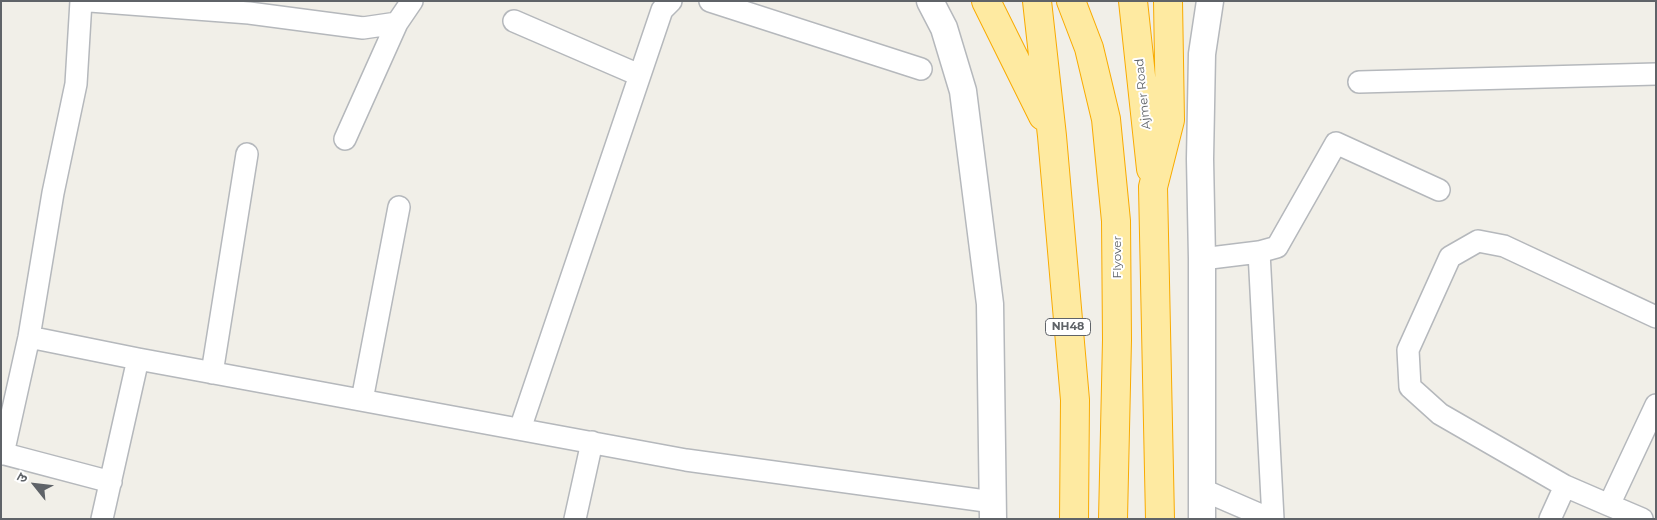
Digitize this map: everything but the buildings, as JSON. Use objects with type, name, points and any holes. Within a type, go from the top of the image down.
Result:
[{"type":"highway","name":"NH48","points":[[986,1],[1052,136],[1075,400],[1074,519]]},
{"type":"highway","points":[[1037,1],[1052,136]]},
{"type":"highway","name":"Flyover","points":[[1071,1],[1089,48],[1106,119],[1116,221],[1117,340],[1113,519]]},
{"type":"highway","name":"Ajmer Road","points":[[1133,1],[1153,187]]},
{"type":"highway","points":[[1160,519],[1153,187],[1170,120],[1168,1]]},
{"type":"street","points":[[81,1],[76,84],[53,193],[29,337],[2,454],[110,482]]},
{"type":"street","points":[[90,1],[249,13],[363,28],[397,23]]},
{"type":"street","points":[[345,139],[397,23],[412,1]]},
{"type":"street","points":[[520,429],[639,75],[662,10],[671,1]]},
{"type":"street","points":[[710,1],[921,69]]},
{"type":"street","points":[[29,337],[138,359],[686,460],[993,511],[989,295],[963,91],[944,28],[930,1]]},
{"type":"street","points":[[1202,519],[1200,159],[1202,54],[1210,1]]},
{"type":"street","points":[[514,21],[639,75]]},
{"type":"street","points":[[1359,82],[1656,74]]},
{"type":"street","points":[[1202,259],[1259,252],[1277,247],[1336,143],[1439,190]]},
{"type":"street","points":[[212,372],[247,154]]},
{"type":"street","points":[[362,400],[399,208]]},
{"type":"street","points":[[1642,519],[1565,486],[1440,414],[1410,387],[1408,350],[1450,257],[1478,241],[1504,246],[1656,317]]},
{"type":"street","points":[[1202,490],[1271,519],[1259,252]]},
{"type":"street","points":[[102,519],[138,359]]},
{"type":"street","points":[[1609,505],[1656,405]]},
{"type":"street","points":[[575,519],[592,442]]},
{"type":"street","points":[[1550,519],[1565,486]]}]
